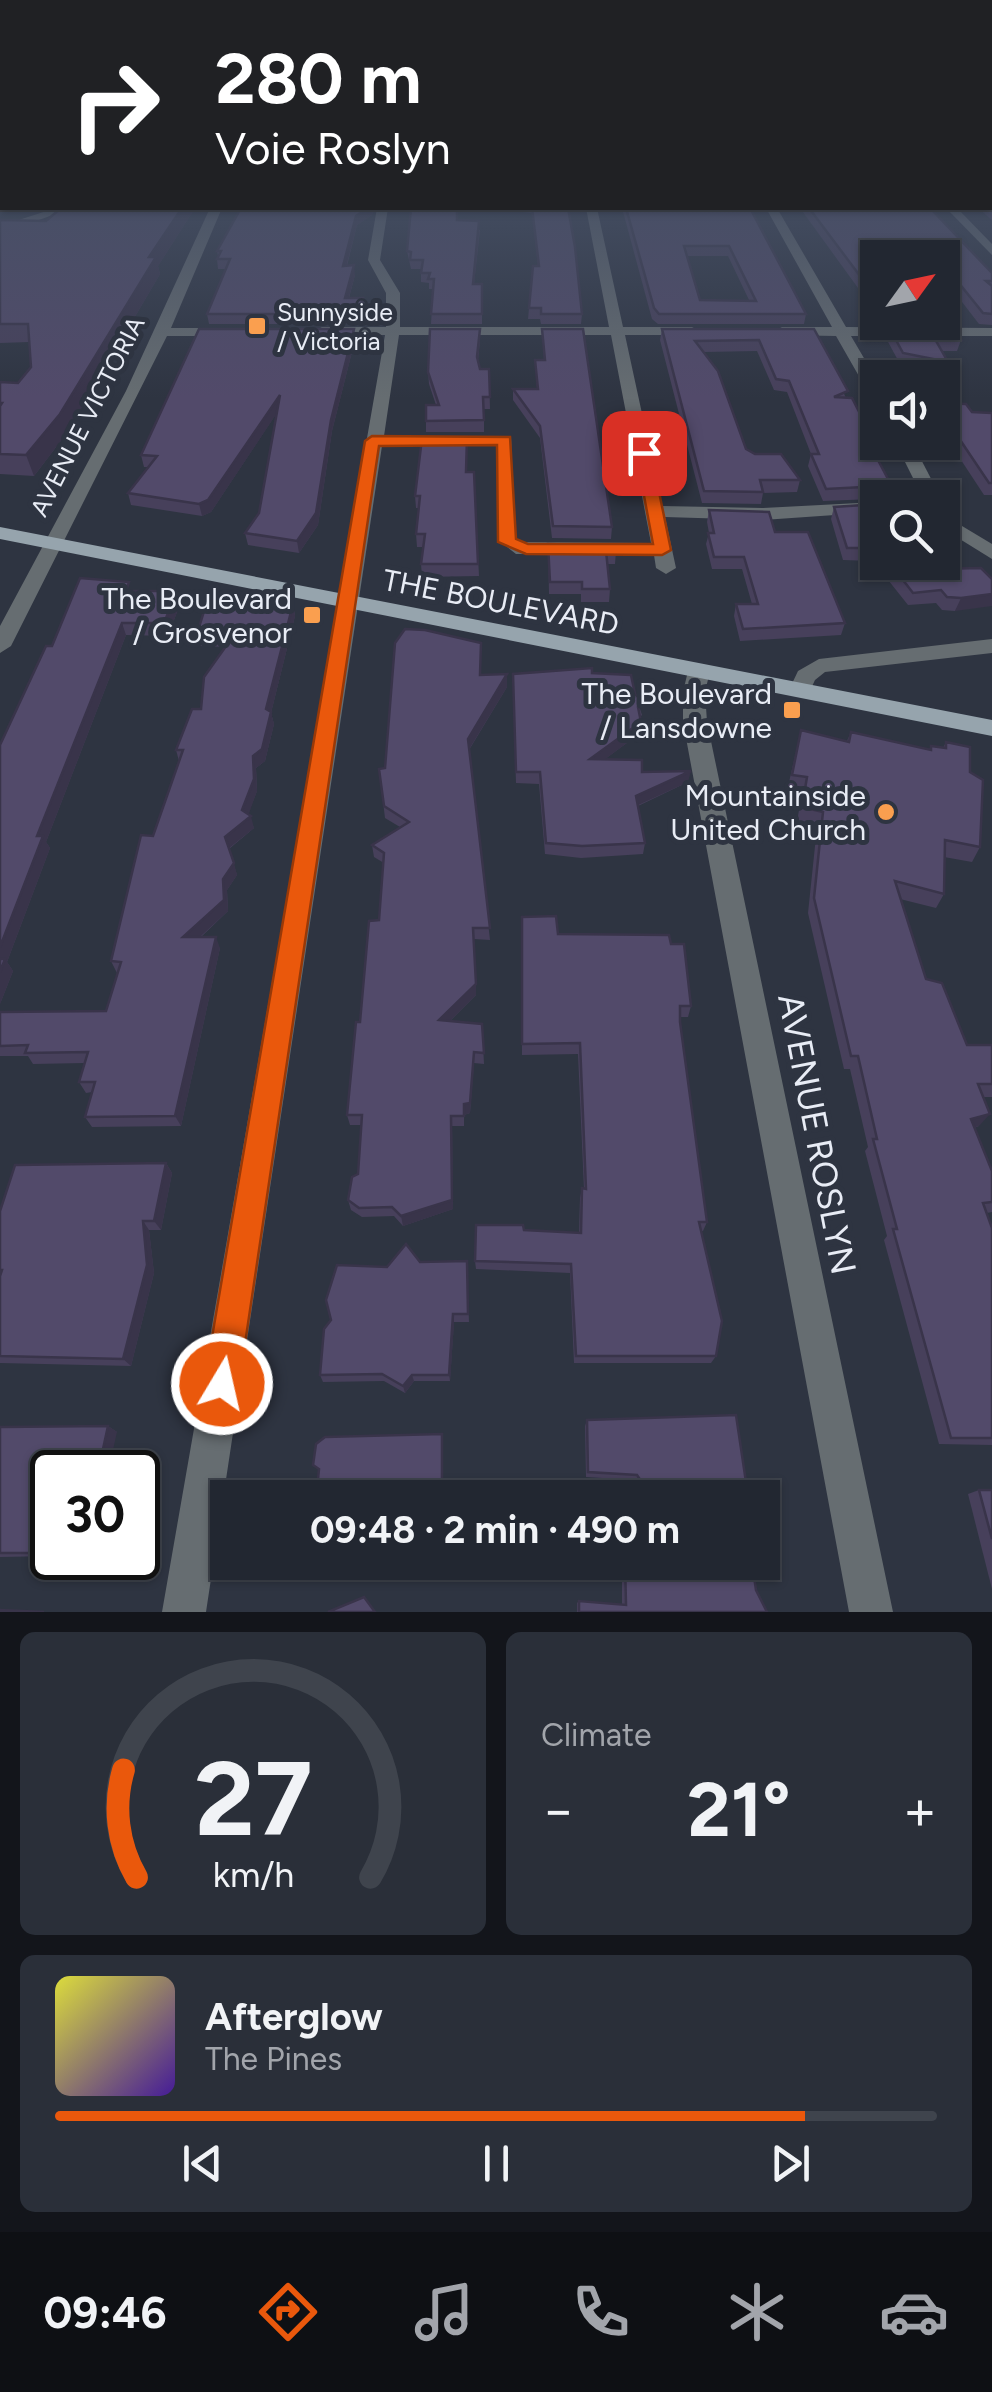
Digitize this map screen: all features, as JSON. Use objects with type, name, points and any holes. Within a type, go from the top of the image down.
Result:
[{"type":"main road","name":"THE BOULEVARD","points":[[0,532],[992,728]]},
{"type":"street","name":"AVENUE VICTORIA","points":[[0,646],[160,332],[198,247]]},
{"type":"street","points":[[184,1612],[392,331],[396,302],[373,255],[374,247]]},
{"type":"street","points":[[372,441],[505,440],[506,539],[512,546],[664,559],[600,247]]},
{"type":"street","points":[[793,247],[860,364]]},
{"type":"street","points":[[160,332],[245,332]]},
{"type":"street","points":[[302,332],[715,332]]},
{"type":"street","points":[[770,332],[992,332]]},
{"type":"street","points":[[654,512],[763,514],[860,508]]},
{"type":"street","points":[[960,531],[992,553]]},
{"type":"street","points":[[800,690],[806,676],[819,666],[992,646]]},
{"type":"street","name":"AVENUE ROSLYN","points":[[700,671],[693,702],[695,722],[871,1612]]},
{"type":"building","points":[[0,247],[156,247],[149,257],[156,257],[60,414],[26,455],[0,454],[0,382],[18,383],[31,367],[28,324],[0,324]]},
{"type":"building","points":[[219,247],[348,247],[343,266],[354,265],[345,298],[363,298],[358,314],[207,314],[230,259],[217,259],[221,251],[217,251]]},
{"type":"building","points":[[407,247],[477,247],[473,284],[482,284],[482,314],[431,314],[434,279],[428,279],[430,273],[421,273],[423,260],[410,260],[411,252]]},
{"type":"building","points":[[537,247],[575,247],[582,314],[541,314],[541,308],[529,308],[533,266],[539,266]]},
{"type":"building","points":[[637,247],[684,247],[700,300],[756,301],[730,247],[771,247],[806,314],[659,314]]},
{"type":"building","points":[[838,247],[860,247],[860,276]]},
{"type":"building","points":[[960,247],[967,247],[992,273],[992,281],[986,281],[992,286],[992,314],[983,313],[960,284]]},
{"type":"building","points":[[199,329],[354,329],[331,420],[316,513],[297,541],[245,533],[259,513],[280,395],[208,500],[199,504],[128,493],[157,456],[141,455]]},
{"type":"building","points":[[430,329],[480,329],[477,357],[480,369],[489,369],[490,397],[483,397],[484,420],[426,421],[426,405],[439,405],[428,372]]},
{"type":"building","points":[[542,329],[583,329],[612,527],[553,526],[540,426],[513,389],[538,389],[535,360],[545,360]]},
{"type":"building","points":[[662,329],[814,329],[848,391],[834,397],[852,398],[860,414],[860,460],[878,460],[889,480],[860,480],[860,487],[826,489],[811,454],[819,454],[789,381],[776,379],[759,340],[695,341],[718,371],[746,449],[755,454],[781,454],[800,480],[760,480],[763,492],[704,491]]},
{"type":"building","points":[[896,340],[936,340],[947,360],[938,360],[903,353]]},
{"type":"building","points":[[960,404],[966,404],[972,412],[992,413],[989,483],[960,440]]},
{"type":"building","points":[[467,437],[466,472],[474,472],[478,564],[421,564],[425,534],[416,534],[420,496],[415,496],[422,438]]},
{"type":"building","points":[[860,505],[860,548],[847,548],[834,507]]},
{"type":"building","points":[[709,510],[769,512],[775,532],[808,532],[845,623],[743,629],[736,604],[758,604],[744,557],[714,557],[708,533],[714,533]]},
{"type":"building","points":[[548,544],[615,546],[616,551],[606,551],[610,589],[582,589],[582,582],[550,582]]},
{"type":"building","points":[[960,568],[981,568],[992,579],[992,594],[961,598],[947,597],[941,590],[913,593],[903,580],[960,580]]},
{"type":"building","points":[[80,578],[129,582],[126,591],[177,591],[164,623],[122,623],[37,836],[43,836],[0,947],[0,745],[46,646],[52,646]]},
{"type":"building","points":[[293,604],[266,709],[271,712],[262,749],[253,756],[254,779],[242,810],[251,816],[225,837],[234,863],[223,879],[224,900],[183,937],[216,937],[175,1116],[85,1117],[95,1082],[79,1082],[88,1052],[25,1053],[28,1045],[0,1046],[0,1012],[106,1011],[121,962],[111,961],[141,835],[153,836],[183,750],[176,750],[192,709],[201,709],[204,677],[234,635],[197,634],[205,608]]},
{"type":"building","points":[[405,629],[481,643],[480,675],[507,674],[468,739],[490,928],[473,928],[476,984],[439,1020],[482,1024],[484,1053],[474,1052],[470,1103],[464,1104],[464,1116],[451,1116],[452,1200],[401,1216],[392,1207],[359,1208],[348,1200],[352,1177],[358,1174],[362,1115],[347,1115],[369,921],[379,920],[384,853],[372,845],[409,822],[384,806],[379,769],[385,768],[395,643]]},
{"type":"building","points":[[592,668],[592,673],[631,675],[635,694],[644,703],[638,707],[641,722],[590,759],[642,760],[642,772],[691,771],[636,796],[645,843],[546,843],[540,772],[516,772],[513,674]]},
{"type":"building","points":[[801,730],[849,742],[851,732],[931,750],[931,746],[946,748],[946,742],[970,747],[970,772],[983,780],[980,847],[945,840],[944,894],[895,881],[926,979],[942,983],[967,1045],[992,1045],[992,1084],[978,1084],[990,1114],[971,1119],[992,1171],[992,1202],[983,1203],[992,1228],[992,1438],[951,1438],[893,1229],[897,1229],[873,1139],[877,1139],[858,1056],[851,1056],[814,898],[823,812],[802,807],[807,777],[792,775]]},
{"type":"building","points":[[556,916],[558,934],[669,935],[671,944],[684,944],[691,1006],[680,1006],[680,1022],[707,1222],[699,1222],[722,1321],[716,1356],[576,1356],[571,1264],[475,1261],[476,1225],[523,1225],[524,1230],[581,1233],[582,1188],[586,1189],[580,1043],[522,1044],[522,917]]},
{"type":"building","points":[[166,1163],[154,1221],[143,1221],[147,1265],[123,1359],[0,1356],[0,1211],[15,1165]]},
{"type":"building","points":[[406,1244],[420,1262],[467,1261],[468,1314],[453,1314],[449,1375],[412,1375],[403,1386],[382,1374],[320,1375],[324,1329],[331,1320],[326,1300],[337,1265],[387,1267]]},
{"type":"building","points":[[736,1415],[746,1480],[640,1480],[637,1475],[588,1472],[587,1420]]},
{"type":"building","points":[[108,1426],[103,1450],[30,1450],[30,1553],[0,1553],[0,1427]]},
{"type":"building","points":[[442,1434],[442,1480],[318,1480],[319,1469],[313,1465],[316,1444],[325,1437]]},
{"type":"building","points":[[979,1490],[992,1490],[992,1539]]},
{"type":"building","points":[[625,1580],[755,1580],[767,1612],[579,1612],[579,1601],[626,1605]]},
{"type":"building","points":[[364,1597],[375,1612],[328,1612]]},
{"type":"place","name":"Sunnyside / Victoria","points":[[257,326]]},
{"type":"place","name":"The Boulevard / Grosvenor","points":[[312,615]]},
{"type":"place","name":"The Boulevard / Lansdowne","points":[[792,710]]},
{"type":"place","name":"Mountainside United Church","points":[[886,812]]},
{"type":"route","points":[[222,1384],[346,630],[349,584],[372,441],[505,440],[507,542],[526,549],[662,550],[644,453]]}]
